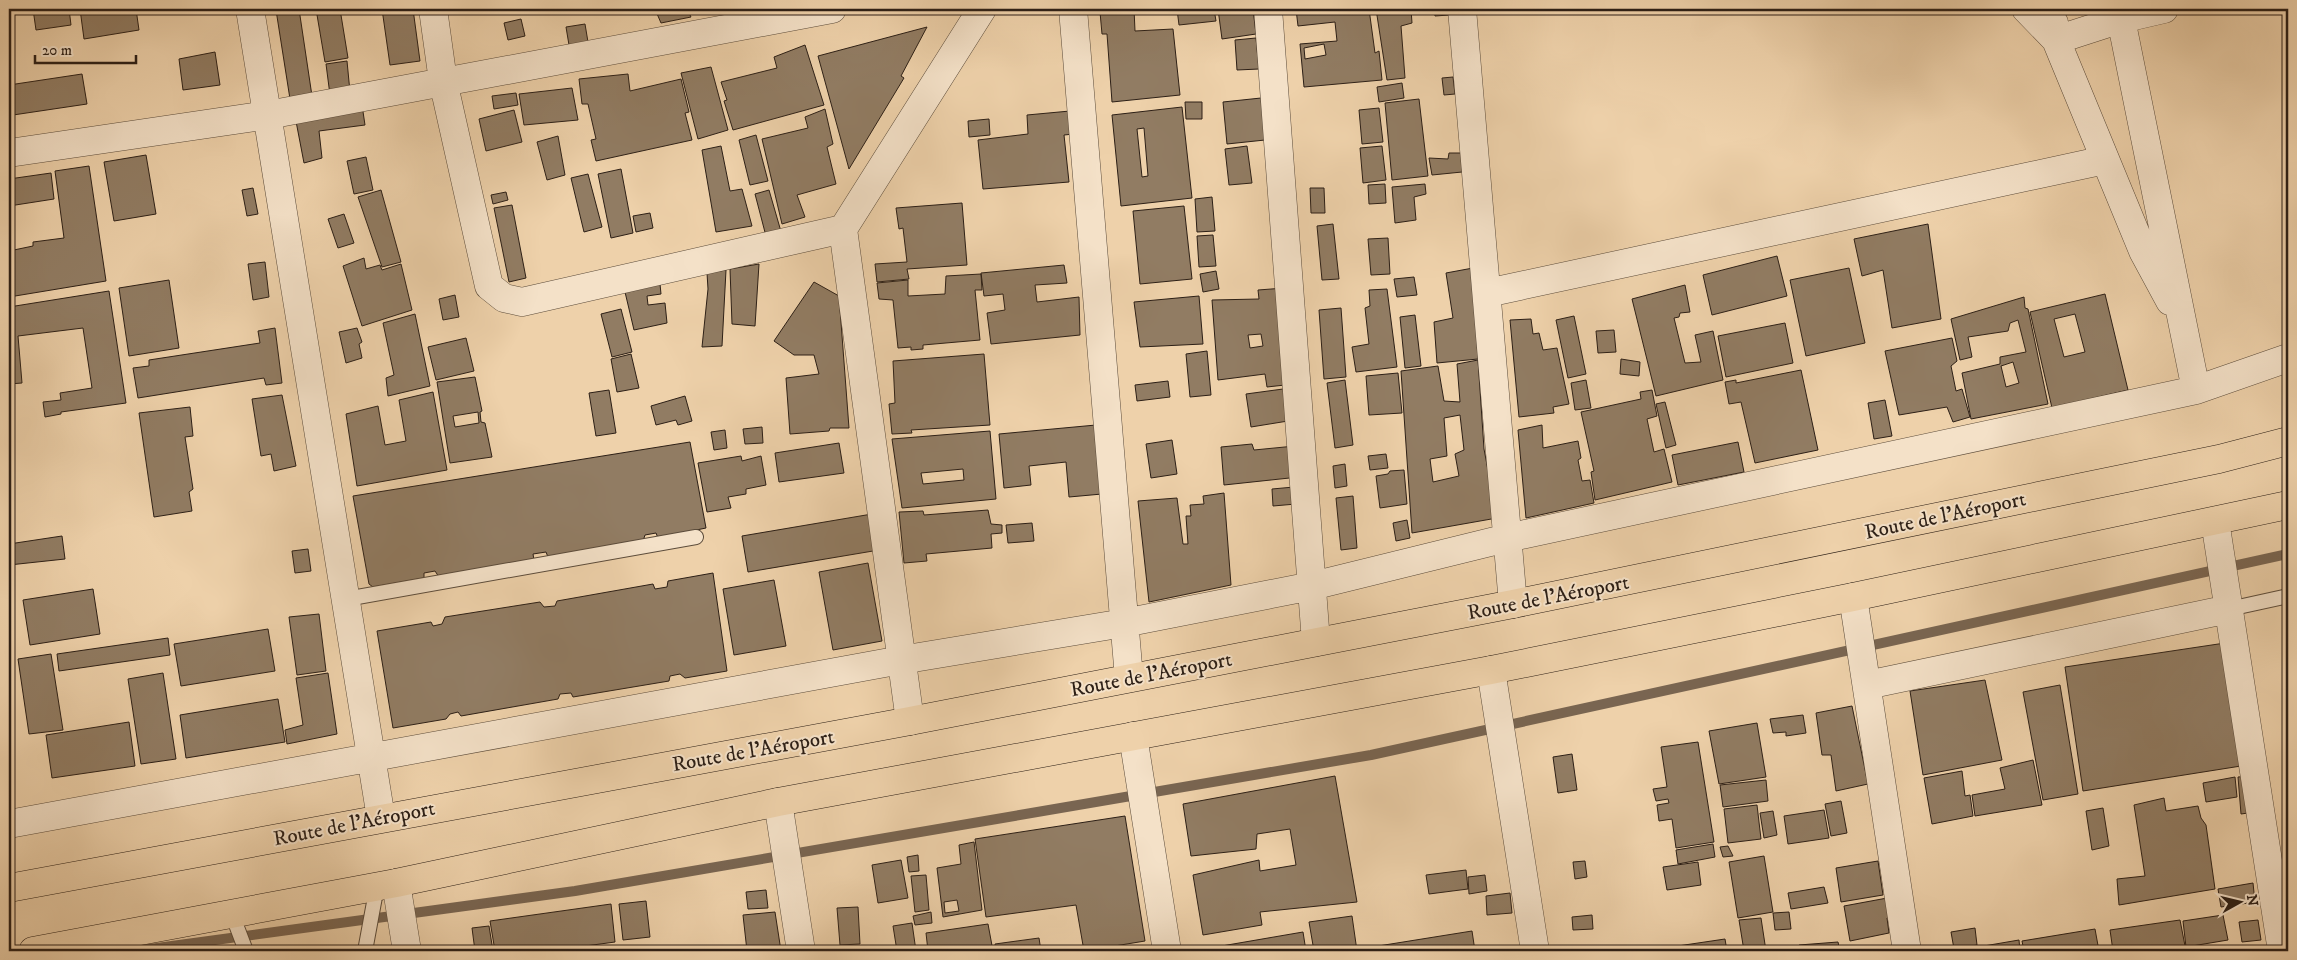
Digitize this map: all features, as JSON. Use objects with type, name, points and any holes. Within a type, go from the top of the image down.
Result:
[{"type":"highway","name":"Route de l'Aéroport","points":[[9,888],[910,721],[1513,604],[2220,459],[2288,441]]},
{"type":"highway","points":[[33,951],[387,884],[778,802],[1491,670],[1853,597],[2288,505]]},
{"type":"street","points":[[250,9],[381,818]]},
{"type":"street","points":[[434,9],[443,81],[489,286],[504,298],[522,302],[843,229]]},
{"type":"street","points":[[9,153],[268,115],[832,9]]},
{"type":"street","points":[[910,721],[843,229],[982,9]]},
{"type":"street","points":[[1073,9],[1129,678]]},
{"type":"street","points":[[1268,9],[1316,642]]},
{"type":"street","points":[[1462,9],[1513,604]]},
{"type":"street","points":[[2026,9],[2056,40]]},
{"type":"street","points":[[2052,9],[2056,40],[2105,160],[2143,251],[2183,327]]},
{"type":"street","points":[[2056,40],[2120,14],[2164,9]]},
{"type":"street","points":[[2120,14],[2196,390]]},
{"type":"street","points":[[1487,293],[2105,160]]},
{"type":"street","points":[[9,824],[901,660],[1124,623],[1312,586],[1507,538],[2196,390],[2288,358]]},
{"type":"street","points":[[2214,521],[2282,951]]},
{"type":"street","points":[[1853,597],[1907,951]]},
{"type":"street","points":[[1867,685],[2229,609]]},
{"type":"street","points":[[1491,670],[1535,951]]},
{"type":"street","points":[[1133,736],[1166,951]]},
{"type":"street","points":[[778,802],[801,951]]},
{"type":"street","points":[[387,884],[407,951]]},
{"type":"lane","points":[[346,599],[696,537]]},
{"type":"lane","points":[[2229,609],[2288,596]]},
{"type":"lane","points":[[365,951],[387,884]]},
{"type":"lane","points":[[232,914],[246,951]]},
{"type":"building","points":[[33,9],[69,9],[71,25],[36,30]]},
{"type":"building","points":[[80,9],[136,9],[139,30],[84,39]]},
{"type":"building","points":[[158,9],[184,9],[158,13]]},
{"type":"building","points":[[299,9],[312,96],[290,99],[276,10]]},
{"type":"building","points":[[316,9],[340,9],[348,58],[325,62]]},
{"type":"building","points":[[382,9],[413,9],[420,61],[390,65]]},
{"type":"building","points":[[655,9],[687,9],[691,17],[661,23]]},
{"type":"building","points":[[1134,9],[1135,31],[1173,29],[1180,95],[1112,102],[1107,34],[1102,34],[1100,12]]},
{"type":"building","points":[[1177,9],[1214,9],[1216,21],[1179,25]]},
{"type":"building","points":[[1218,9],[1253,9],[1256,34],[1222,39]]},
{"type":"building","points":[[1296,9],[1369,9],[1375,53],[1379,51],[1382,80],[1304,87],[1300,44],[1337,41],[1335,22],[1298,26]],"holes":[[[1324,44],[1326,55],[1305,59],[1304,48]]]},
{"type":"building","points":[[1376,9],[1411,9],[1412,23],[1401,26],[1405,78],[1387,80]]},
{"type":"building","points":[[1434,9],[1448,9],[1449,15],[1435,16]]},
{"type":"building","points":[[521,19],[525,36],[508,40],[504,23]]},
{"type":"building","points":[[585,24],[588,42],[569,45],[566,27]]},
{"type":"building","points":[[927,27],[901,76],[904,78],[849,169],[818,56]]},
{"type":"building","points":[[1256,38],[1259,69],[1237,70],[1235,40]]},
{"type":"building","points":[[805,45],[824,105],[733,130],[724,101],[727,100],[721,82],[777,68],[774,57]]},
{"type":"building","points":[[215,52],[220,85],[183,90],[179,59]]},
{"type":"building","points":[[347,61],[350,92],[330,95],[326,64]]},
{"type":"building","points":[[711,67],[728,130],[698,139],[681,73]]},
{"type":"building","points":[[82,74],[87,104],[13,115],[9,85]]},
{"type":"building","points":[[628,74],[630,91],[681,79],[689,112],[685,113],[692,140],[596,161],[591,140],[596,139],[588,104],[582,104],[579,79]]},
{"type":"building","points":[[1453,77],[1455,94],[1444,95],[1442,78]]},
{"type":"building","points":[[1402,83],[1404,98],[1379,102],[1377,87]]},
{"type":"building","points":[[572,88],[578,120],[524,125],[519,94]]},
{"type":"building","points":[[516,93],[518,105],[494,109],[492,96]]},
{"type":"building","points":[[1261,98],[1265,140],[1227,144],[1223,102]]},
{"type":"building","points":[[1419,99],[1428,176],[1392,180],[1385,103]]},
{"type":"building","points":[[1185,102],[1202,102],[1202,119],[1186,119]]},
{"type":"building","points":[[362,105],[365,125],[319,131],[322,158],[304,163],[295,116]]},
{"type":"building","points":[[1182,107],[1192,198],[1121,206],[1112,115]],"holes":[[[1144,128],[1148,176],[1142,177],[1137,129]]]},
{"type":"building","points":[[1379,108],[1383,142],[1362,144],[1359,110]]},
{"type":"building","points":[[825,109],[833,144],[827,147],[836,184],[797,195],[805,217],[782,224],[762,139],[808,128],[805,117]]},
{"type":"building","points":[[514,110],[522,142],[486,151],[479,119]]},
{"type":"building","points":[[1070,111],[1074,134],[1064,135],[1069,182],[983,189],[978,140],[1028,134],[1027,115]]},
{"type":"building","points":[[989,119],[990,135],[969,137],[968,121]]},
{"type":"building","points":[[756,135],[768,181],[750,185],[739,140]]},
{"type":"building","points":[[558,136],[565,175],[547,180],[537,142]]},
{"type":"building","points":[[721,146],[730,191],[742,189],[752,226],[716,232],[702,150]]},
{"type":"building","points":[[1247,146],[1252,183],[1229,185],[1225,149]]},
{"type":"building","points":[[1382,146],[1386,180],[1363,183],[1360,148]]},
{"type":"building","points":[[1449,153],[1461,153],[1462,172],[1432,175],[1429,158],[1448,159]]},
{"type":"building","points":[[146,155],[156,214],[114,221],[104,162]]},
{"type":"building","points":[[366,157],[373,190],[354,194],[347,161]]},
{"type":"building","points":[[89,166],[106,281],[9,297],[9,251],[33,246],[33,242],[64,238],[55,171]]},
{"type":"building","points":[[621,169],[633,233],[611,238],[598,174]]},
{"type":"building","points":[[51,173],[54,199],[9,206],[9,179]]},
{"type":"building","points":[[588,174],[602,227],[584,232],[571,178]]},
{"type":"building","points":[[1385,184],[1386,203],[1369,204],[1368,185]]},
{"type":"building","points":[[1425,184],[1426,194],[1414,197],[1416,220],[1395,223],[1392,187]]},
{"type":"building","points":[[253,188],[258,214],[247,216],[242,190]]},
{"type":"building","points":[[1310,188],[1324,188],[1325,213],[1311,213]]},
{"type":"building","points":[[381,190],[401,262],[382,267],[358,197]]},
{"type":"building","points":[[769,190],[782,235],[767,240],[755,194]]},
{"type":"building","points":[[506,192],[508,200],[493,204],[491,195]]},
{"type":"building","points":[[1212,197],[1215,231],[1197,232],[1195,199]]},
{"type":"building","points":[[962,203],[967,265],[907,269],[909,279],[877,282],[875,264],[907,262],[903,228],[899,229],[896,208]]},
{"type":"building","points":[[512,205],[526,278],[509,282],[494,208]]},
{"type":"building","points":[[1184,206],[1192,279],[1140,284],[1133,211]]},
{"type":"building","points":[[650,213],[653,228],[636,232],[633,216]]},
{"type":"building","points":[[344,214],[354,243],[338,248],[328,219]]},
{"type":"building","points":[[1333,224],[1339,279],[1322,280],[1317,226]]},
{"type":"building","points":[[1928,224],[1941,319],[1892,328],[1883,270],[1862,276],[1854,239]]},
{"type":"building","points":[[1213,235],[1216,266],[1199,267],[1197,236]]},
{"type":"building","points":[[1388,238],[1390,274],[1371,275],[1368,239]]},
{"type":"building","points":[[1777,256],[1787,296],[1712,315],[1703,275]]},
{"type":"building","points":[[364,258],[366,269],[380,265],[382,270],[401,264],[412,310],[362,326],[343,266]]},
{"type":"building","points":[[265,262],[269,297],[253,300],[248,264]]},
{"type":"building","points":[[759,264],[755,326],[732,324],[730,269]]},
{"type":"building","points":[[1064,265],[1067,283],[1035,285],[1037,302],[1079,297],[1080,335],[991,344],[987,313],[1005,310],[1003,294],[984,296],[981,273]]},
{"type":"building","points":[[1473,268],[1478,359],[1437,363],[1434,322],[1453,318],[1446,273]]},
{"type":"building","points":[[1849,268],[1865,343],[1806,356],[1790,280]]},
{"type":"building","points":[[726,270],[722,346],[702,347],[708,289],[707,273]]},
{"type":"building","points":[[1216,271],[1219,289],[1203,292],[1200,274]]},
{"type":"building","points":[[981,274],[982,290],[975,290],[980,340],[923,345],[923,349],[911,350],[911,347],[898,348],[893,300],[879,299],[877,283],[908,280],[908,296],[945,294],[946,276]]},
{"type":"building","points":[[1414,277],[1417,295],[1397,297],[1394,279]]},
{"type":"building","points":[[169,280],[179,348],[129,356],[119,288]]},
{"type":"building","points":[[814,282],[839,296],[849,428],[830,428],[829,431],[790,434],[786,378],[819,374],[814,355],[794,355],[774,341]]},
{"type":"building","points":[[660,284],[661,294],[647,296],[648,305],[665,303],[667,323],[634,330],[625,292]]},
{"type":"building","points":[[1685,285],[1690,312],[1680,313],[1679,317],[1674,318],[1685,363],[1701,362],[1695,335],[1713,331],[1723,380],[1656,396],[1632,299]]},
{"type":"building","points":[[1285,288],[1294,384],[1267,387],[1265,374],[1218,380],[1212,300],[1259,299],[1258,290]],"holes":[[[1261,334],[1263,346],[1250,348],[1248,335]]]},
{"type":"building","points":[[1387,289],[1397,367],[1356,372],[1352,347],[1369,344],[1365,308],[1370,306],[1369,290]]},
{"type":"building","points":[[109,291],[126,403],[61,412],[61,414],[45,417],[43,402],[61,400],[60,393],[92,388],[83,328],[18,336],[22,383],[9,384],[9,307]]},
{"type":"building","points":[[2105,294],[2128,390],[2052,408],[2030,312]],"holes":[[[2075,314],[2085,352],[2064,357],[2054,319]]]},
{"type":"building","points":[[455,295],[459,317],[443,320],[439,299]]},
{"type":"building","points":[[1199,296],[1203,344],[1140,347],[1134,302]]},
{"type":"building","points":[[2024,297],[2048,404],[1971,419],[1962,373],[2000,364],[2000,357],[2026,352],[2018,320],[2010,323],[2008,331],[1968,337],[1972,357],[1960,360],[1951,319]],"holes":[[[2013,362],[2019,383],[2006,387],[2001,366]]]},
{"type":"building","points":[[1341,308],[1346,377],[1324,379],[1319,310]]},
{"type":"building","points":[[621,309],[632,352],[612,357],[601,314]]},
{"type":"building","points":[[415,314],[430,386],[388,396],[386,378],[394,375],[383,323]]},
{"type":"building","points":[[1415,315],[1421,366],[1405,368],[1400,317]]},
{"type":"building","points":[[1574,316],[1586,374],[1568,378],[1556,320]]},
{"type":"building","points":[[1531,319],[1533,334],[1539,333],[1543,350],[1557,348],[1569,404],[1553,407],[1554,413],[1519,417],[1510,320]]},
{"type":"building","points":[[1785,323],[1793,363],[1726,377],[1718,336]]},
{"type":"building","points":[[275,328],[282,383],[266,385],[264,378],[138,398],[133,368],[149,366],[149,360],[260,343],[258,331]]},
{"type":"building","points":[[357,328],[362,342],[359,344],[362,358],[346,363],[339,332]]},
{"type":"building","points":[[1614,330],[1616,352],[1598,353],[1596,331]]},
{"type":"building","points":[[466,338],[474,371],[436,380],[428,347]]},
{"type":"building","points":[[1952,338],[1957,361],[1951,366],[1956,391],[1962,389],[1970,417],[1953,422],[1947,407],[1899,415],[1885,351]]},
{"type":"building","points":[[1207,351],[1211,395],[1190,397],[1186,354]]},
{"type":"building","points":[[631,354],[639,388],[617,392],[611,359]]},
{"type":"building","points":[[984,354],[990,425],[911,430],[912,433],[892,434],[889,404],[895,403],[893,361]]},
{"type":"building","points":[[1621,359],[1640,362],[1639,376],[1620,374]]},
{"type":"building","points":[[1478,360],[1484,449],[1497,518],[1412,533],[1401,371],[1438,366],[1444,401],[1460,402],[1457,364]],"holes":[[[1460,415],[1464,450],[1455,454],[1459,476],[1433,482],[1430,459],[1447,456],[1444,418]]]},
{"type":"building","points":[[1801,370],[1818,450],[1755,463],[1741,402],[1729,404],[1725,382],[1736,380],[1736,383]]},
{"type":"building","points":[[1398,373],[1402,413],[1369,415],[1366,376]]},
{"type":"building","points":[[475,377],[482,411],[480,412],[481,422],[485,423],[492,457],[450,463],[437,382]],"holes":[[[478,412],[479,423],[455,427],[453,416]]]},
{"type":"building","points":[[1345,380],[1353,445],[1335,448],[1327,383]]},
{"type":"building","points":[[1586,380],[1591,408],[1575,410],[1571,383]]},
{"type":"building","points":[[1168,381],[1170,397],[1137,401],[1135,385]]},
{"type":"building","points":[[1283,389],[1288,421],[1251,427],[1246,394]]},
{"type":"building","points":[[609,390],[616,433],[596,436],[589,393]]},
{"type":"building","points":[[1652,390],[1657,416],[1647,419],[1654,452],[1664,449],[1672,482],[1595,500],[1591,472],[1594,471],[1581,412],[1641,399],[1640,392]]},
{"type":"building","points":[[433,392],[447,470],[357,486],[346,414],[378,406],[385,445],[406,441],[399,400]]},
{"type":"building","points":[[282,395],[296,466],[274,471],[271,454],[261,456],[252,399]]},
{"type":"building","points":[[685,396],[692,421],[678,425],[676,420],[656,425],[651,406]]},
{"type":"building","points":[[1885,400],[1892,436],[1874,439],[1868,403]]},
{"type":"building","points":[[1665,402],[1676,445],[1666,448],[1656,404]]},
{"type":"building","points":[[190,407],[193,436],[185,437],[193,489],[189,492],[192,511],[154,517],[139,413]]},
{"type":"building","points":[[1096,425],[1102,494],[1069,497],[1066,462],[1029,466],[1031,485],[1004,488],[999,434]]},
{"type":"building","points":[[1542,425],[1543,448],[1578,441],[1581,458],[1578,460],[1582,481],[1590,480],[1594,503],[1526,518],[1518,430]]},
{"type":"building","points":[[762,427],[763,443],[745,444],[743,429]]},
{"type":"building","points":[[725,430],[727,448],[714,450],[711,432]]},
{"type":"building","points":[[990,431],[996,499],[902,508],[892,439]],"holes":[[[963,469],[964,480],[923,484],[921,473]]]},
{"type":"building","points":[[1172,440],[1177,474],[1151,478],[1146,444]]},
{"type":"building","points":[[690,442],[706,528],[658,538],[656,533],[645,535],[643,541],[548,557],[546,552],[533,554],[534,560],[439,577],[435,571],[424,573],[424,578],[373,587],[369,584],[353,496]]},
{"type":"building","points":[[1738,442],[1744,472],[1678,485],[1672,455]]},
{"type":"building","points":[[839,443],[844,473],[779,482],[775,453]]},
{"type":"building","points":[[1252,444],[1254,450],[1295,446],[1299,477],[1224,485],[1221,447]]},
{"type":"building","points":[[1386,454],[1388,468],[1370,470],[1368,456]]},
{"type":"building","points":[[741,456],[742,461],[761,456],[766,485],[746,489],[746,494],[728,497],[731,508],[707,512],[698,463]]},
{"type":"building","points":[[1345,464],[1347,486],[1335,488],[1333,466]]},
{"type":"building","points":[[1404,470],[1407,504],[1380,508],[1376,476],[1388,474],[1390,471]]},
{"type":"building","points":[[1294,487],[1296,504],[1273,506],[1272,489]]},
{"type":"building","points":[[1224,493],[1231,585],[1149,602],[1138,501],[1177,498],[1183,544],[1188,544],[1186,516],[1191,516],[1190,505],[1204,504],[1203,496]]},
{"type":"building","points":[[1353,496],[1357,548],[1341,550],[1336,498]]},
{"type":"building","points":[[988,510],[991,524],[1002,525],[1002,533],[991,534],[992,548],[926,554],[927,561],[904,563],[899,512],[923,511],[924,515]]},
{"type":"building","points":[[872,514],[879,550],[748,572],[742,536]]},
{"type":"building","points":[[1407,520],[1410,538],[1396,541],[1393,523]]},
{"type":"building","points":[[1032,523],[1034,541],[1008,543],[1006,525]]},
{"type":"building","points":[[62,536],[65,559],[9,565],[9,544]]},
{"type":"building","points":[[308,549],[311,571],[295,573],[292,551]]},
{"type":"building","points":[[868,563],[882,641],[833,650],[819,572]]},
{"type":"building","points":[[713,573],[727,671],[685,678],[680,674],[670,676],[669,681],[573,697],[571,693],[560,694],[558,699],[461,716],[458,712],[450,714],[446,719],[393,728],[377,631],[431,622],[433,626],[442,624],[445,617],[540,602],[544,607],[555,606],[557,601],[653,584],[655,589],[667,587],[668,581]]},
{"type":"building","points":[[774,580],[786,646],[734,655],[723,589]]},
{"type":"building","points":[[93,589],[100,634],[30,645],[23,600]]},
{"type":"building","points":[[319,614],[326,671],[297,675],[289,617]]},
{"type":"building","points":[[268,629],[275,671],[181,686],[174,644]]},
{"type":"building","points":[[168,638],[170,655],[59,671],[57,654]]},
{"type":"building","points":[[2225,643],[2241,766],[2083,791],[2065,667]]},
{"type":"building","points":[[51,654],[63,730],[29,734],[18,659]]},
{"type":"building","points":[[163,673],[176,759],[141,764],[128,679]]},
{"type":"building","points":[[328,673],[337,734],[287,744],[285,730],[303,725],[296,678]]},
{"type":"building","points":[[1985,680],[2002,760],[1923,775],[1910,691]]},
{"type":"building","points":[[2060,685],[2078,794],[2043,800],[2023,692]]},
{"type":"building","points":[[278,699],[285,742],[186,758],[180,715]]},
{"type":"building","points":[[1852,706],[1868,784],[1836,791],[1831,755],[1822,755],[1816,713]]},
{"type":"building","points":[[1803,715],[1806,733],[1786,736],[1786,732],[1773,733],[1770,719]]},
{"type":"building","points":[[129,722],[135,766],[52,778],[46,735]]},
{"type":"building","points":[[1757,723],[1766,777],[1719,784],[1709,731]]},
{"type":"building","points":[[1698,742],[1714,842],[1676,848],[1672,819],[1659,821],[1657,805],[1669,803],[1668,799],[1656,801],[1653,789],[1667,787],[1661,747]]},
{"type":"building","points":[[1572,754],[1577,790],[1558,793],[1553,757]]},
{"type":"building","points":[[2033,760],[2042,805],[1975,816],[1972,795],[2005,789],[2000,768]]},
{"type":"building","points":[[1962,771],[1965,796],[1970,795],[1973,816],[1932,824],[1924,778]]},
{"type":"building","points":[[1335,776],[1357,902],[1260,912],[1262,925],[1203,935],[1193,875],[1259,860],[1260,871],[1296,865],[1290,829],[1257,834],[1256,849],[1191,856],[1183,804]]},
{"type":"building","points":[[2252,776],[2255,812],[2241,814],[2238,777]]},
{"type":"building","points":[[2235,777],[2237,797],[2206,802],[2203,783]]},
{"type":"building","points":[[1766,780],[1768,801],[1723,807],[1720,785]]},
{"type":"building","points":[[2164,798],[2166,811],[2198,806],[2201,818],[2206,825],[2215,889],[2119,905],[2117,879],[2145,876],[2134,805]]},
{"type":"building","points":[[1841,801],[1847,833],[1831,836],[1825,804]]},
{"type":"building","points":[[1757,805],[1761,839],[1728,843],[1724,809]]},
{"type":"building","points":[[2103,808],[2109,846],[2092,850],[2086,811]]},
{"type":"building","points":[[1824,810],[1829,838],[1788,844],[1784,816]]},
{"type":"building","points":[[1773,811],[1777,835],[1764,838],[1760,813]]},
{"type":"building","points":[[1125,816],[1145,941],[1084,951],[1076,905],[986,917],[975,839]]},
{"type":"building","points":[[974,842],[982,910],[943,917],[937,868],[961,864],[959,845]],"holes":[[[957,900],[959,911],[945,913],[944,902]]]},
{"type":"building","points":[[1713,844],[1715,857],[1678,864],[1676,850]]},
{"type":"building","points":[[1728,846],[1733,856],[1723,857],[1720,847]]},
{"type":"building","points":[[918,855],[919,871],[909,872],[907,857]]},
{"type":"building","points":[[1764,856],[1773,912],[1738,918],[1729,862]]},
{"type":"building","points":[[901,860],[908,898],[878,903],[872,865]]},
{"type":"building","points":[[1585,861],[1587,877],[1575,879],[1573,862]]},
{"type":"building","points":[[1878,861],[1883,895],[1841,902],[1836,868]]},
{"type":"building","points":[[1698,862],[1701,885],[1667,890],[1663,867]]},
{"type":"building","points":[[1466,870],[1468,889],[1429,894],[1426,875]]},
{"type":"building","points":[[926,875],[929,910],[915,912],[911,876]]},
{"type":"building","points":[[1485,875],[1487,891],[1469,894],[1468,877]]},
{"type":"building","points":[[2253,883],[2255,902],[2221,907],[2218,889]]},
{"type":"building","points":[[1824,887],[1828,903],[1791,909],[1788,893]]},
{"type":"building","points":[[766,890],[768,908],[748,909],[746,892]]},
{"type":"building","points":[[1510,893],[1512,913],[1487,915],[1486,896]]},
{"type":"building","points":[[1898,896],[1900,915],[1887,918],[1889,933],[1850,941],[1844,906]]},
{"type":"building","points":[[646,901],[650,937],[623,940],[619,904]]},
{"type":"building","points":[[611,904],[615,942],[548,951],[495,951],[490,921]]},
{"type":"building","points":[[858,907],[860,944],[840,945],[837,908]]},
{"type":"building","points":[[775,912],[781,951],[747,951],[743,915]]},
{"type":"building","points":[[931,912],[932,923],[915,925],[913,916]]},
{"type":"building","points":[[1789,912],[1791,929],[1775,930],[1773,913]]},
{"type":"building","points":[[1592,915],[1593,929],[1573,930],[1572,917]]},
{"type":"building","points":[[2223,915],[2228,940],[2186,947],[2183,921]]},
{"type":"building","points":[[1352,916],[1357,951],[1314,951],[1309,922]]},
{"type":"building","points":[[1761,918],[1766,951],[1744,951],[1739,920]]},
{"type":"building","points":[[2180,920],[2186,951],[2113,951],[2110,930]]},
{"type":"building","points":[[2258,920],[2261,940],[2242,942],[2239,922]]},
{"type":"building","points":[[912,923],[916,951],[897,951],[893,926]]},
{"type":"building","points":[[988,924],[993,951],[928,951],[926,933]]},
{"type":"building","points":[[489,926],[493,951],[475,951],[472,928]]},
{"type":"building","points":[[1975,928],[1977,945],[1954,949],[1951,932]]},
{"type":"building","points":[[2095,929],[2099,951],[2024,951],[2022,941]]},
{"type":"building","points":[[1472,931],[1475,951],[1373,951],[1372,947]]},
{"type":"building","points":[[1303,932],[1306,951],[1211,951],[1210,948]]},
{"type":"building","points":[[1039,938],[1041,951],[996,951],[995,944]]},
{"type":"building","points":[[1725,939],[1727,951],[1644,951]]},
{"type":"building","points":[[2019,940],[2020,951],[1978,951],[1978,947]]},
{"type":"building","points":[[1838,942],[1840,951],[1800,951],[1799,945]]},
{"type":"building","points":[[1891,946],[1891,951],[1871,951],[1871,948]]},
{"type":"building","points":[[858,948],[859,951],[843,951],[843,949]]},
{"type":"waterway","points":[[135,951],[575,891],[1371,755],[2288,554]]}]
